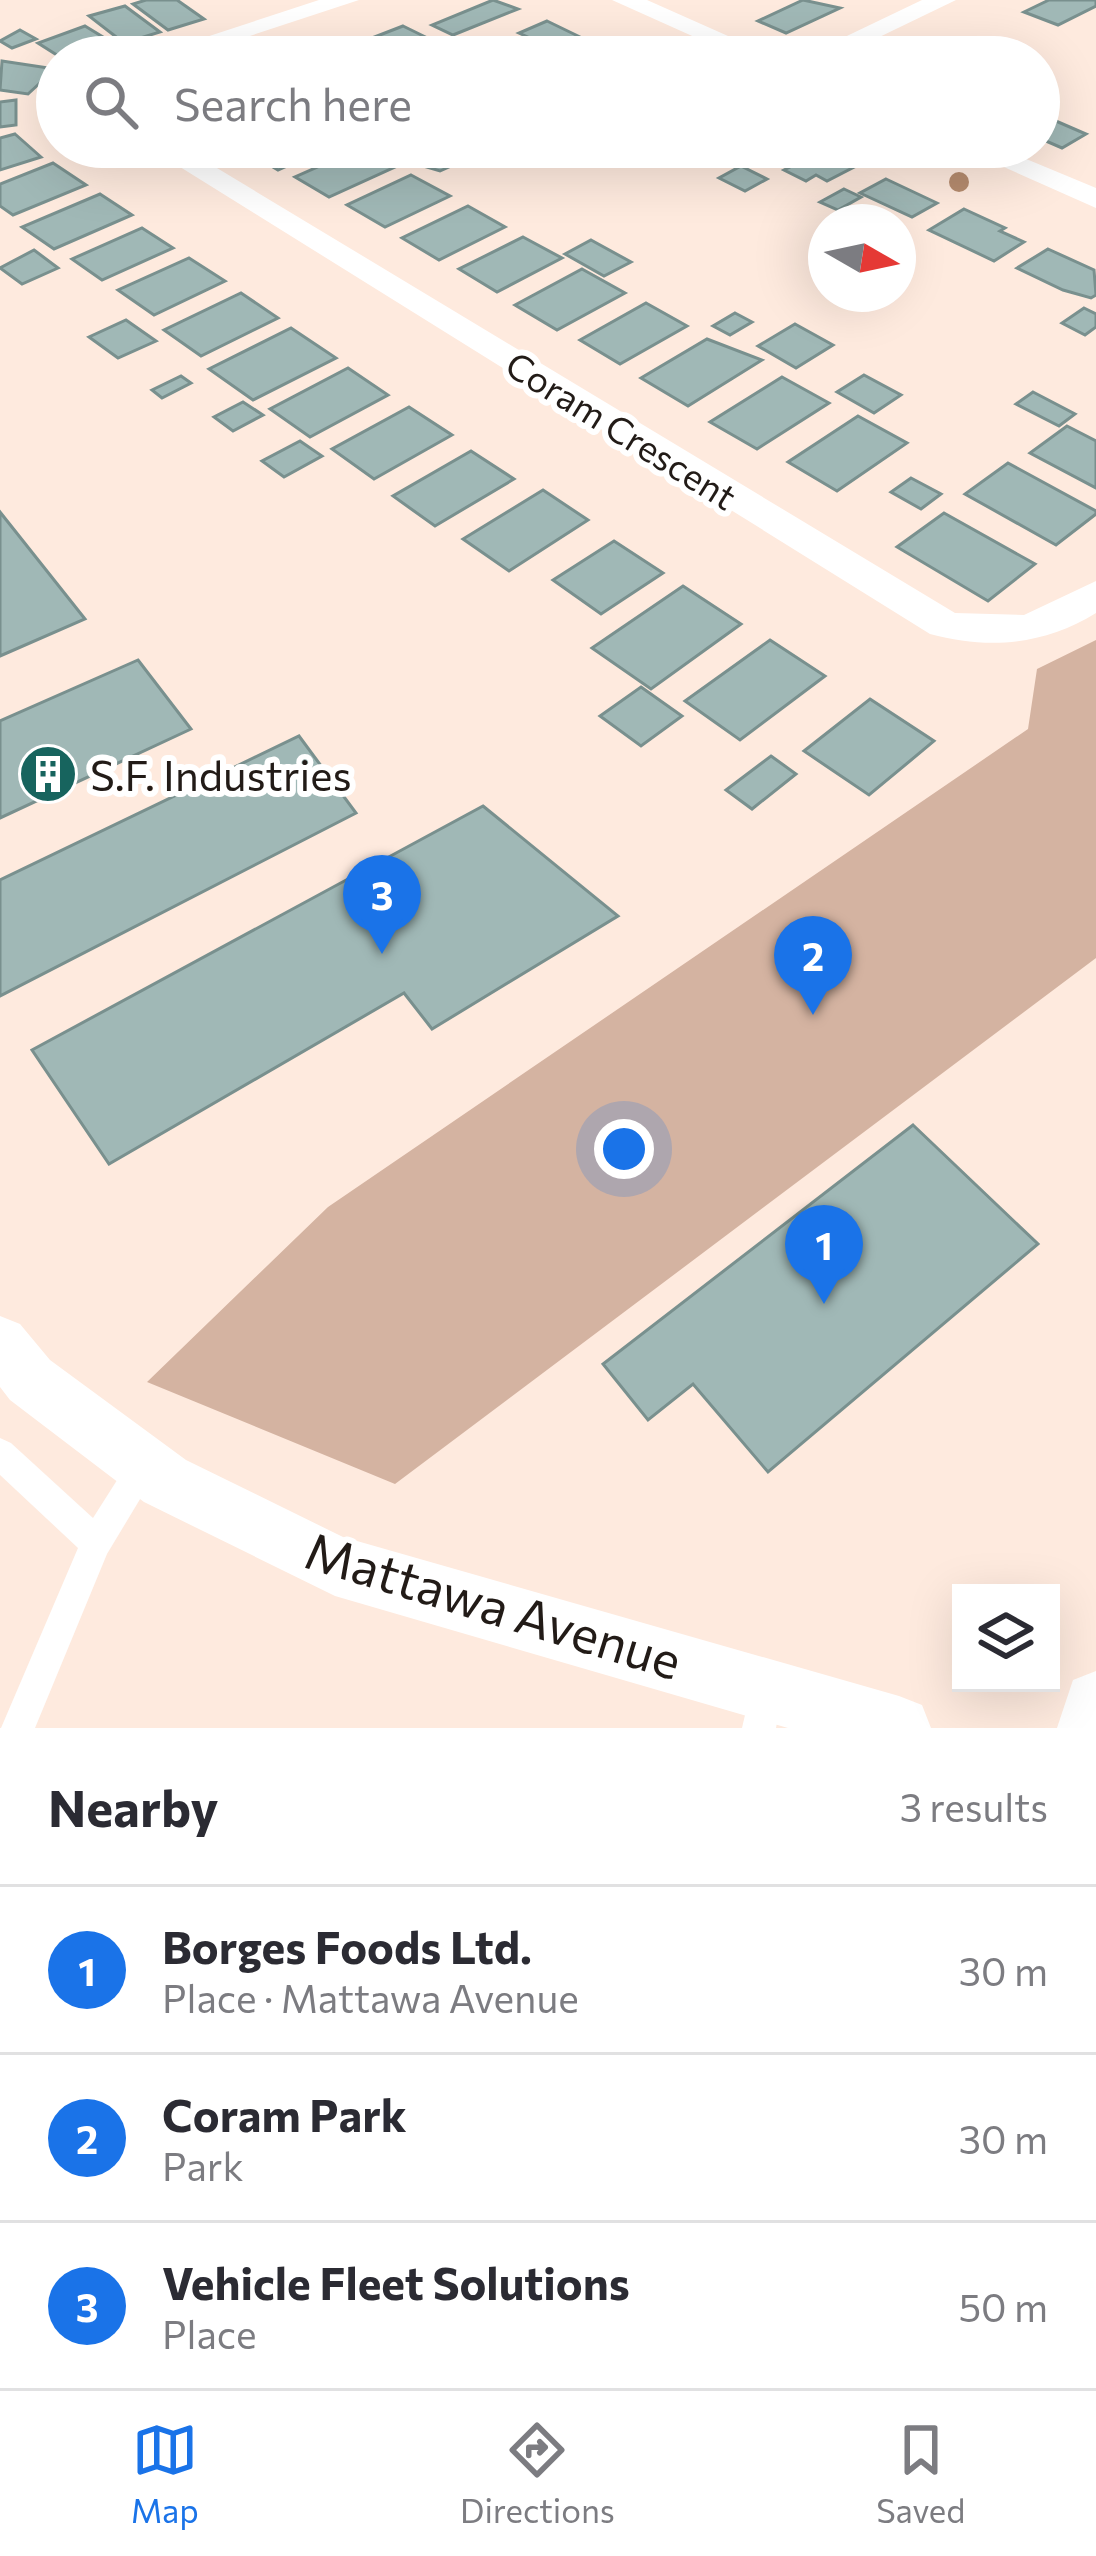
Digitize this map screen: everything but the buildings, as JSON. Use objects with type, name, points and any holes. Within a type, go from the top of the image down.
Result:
[{"type":"street","points":[[227,36],[346,0]]},
{"type":"street","points":[[625,0],[712,36]]},
{"type":"street","points":[[863,36],[944,0]]},
{"type":"street","name":"Coram Crescent","points":[[196,168],[944,624],[989,633],[1036,628],[1069,615],[1096,594]]},
{"type":"street","points":[[1022,168],[1096,200]]},
{"type":"street","name":"Mattawa Avenue","points":[[0,1343],[30,1380],[144,1466],[335,1565],[763,1707],[899,1728]]},
{"type":"street","points":[[1089,1728],[1096,1703]]},
{"type":"lane","points":[[0,1454],[96,1543]]},
{"type":"lane","points":[[18,1728],[96,1543],[144,1466]]},
{"type":"shaded area","points":[[1096,640],[1096,958],[395,1484],[147,1382],[328,1207],[1028,729],[1037,669]]},
{"type":"place","name":"S.F. Industries","points":[[48,774]]},
{"type":"place","name":"Vehicle Fleet Solutions","points":[[382,954]]},
{"type":"place","name":"Coram Park","points":[[813,1015]]},
{"type":"place","name":"Borges Foods Ltd.","points":[[824,1304]]}]
